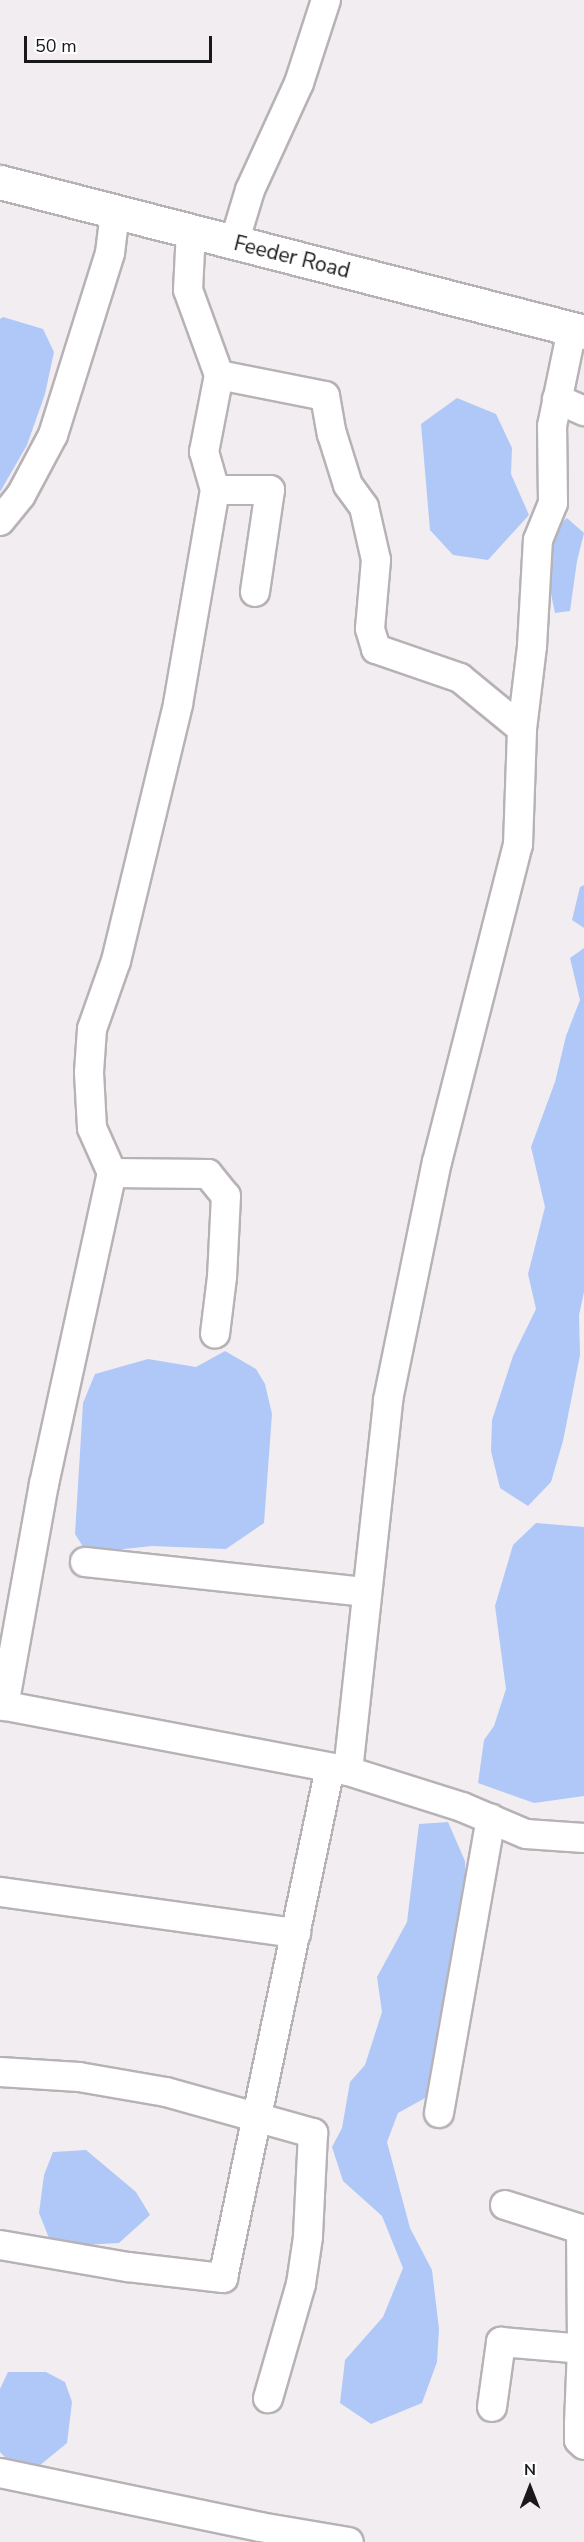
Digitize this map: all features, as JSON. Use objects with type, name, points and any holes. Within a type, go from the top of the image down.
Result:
[{"type":"street","points":[[234,243],[250,190],[299,83],[326,0]]},
{"type":"street","name":"Feeder Road","points":[[0,182],[578,330]]},
{"type":"street","points":[[0,520],[21,495],[53,435],[110,253],[115,212]]},
{"type":"street","points":[[191,231],[188,290],[219,375],[204,452],[215,490],[178,704],[116,961],[92,1029],[88,1072],[92,1128],[112,1173],[45,1484],[2,1706],[339,1769],[462,1807],[526,1834],[584,1838]]},
{"type":"street","points":[[0,2245],[128,2267],[222,2278],[296,1933],[339,1769],[366,1592],[388,1400],[437,1162],[518,845],[522,729],[532,646],[538,540],[553,503],[552,426],[557,399],[578,330]]},
{"type":"street","points":[[219,375],[325,396],[332,434],[348,485],[364,507],[376,560],[370,629],[376,649],[460,678],[522,729]]},
{"type":"street","points":[[557,399],[584,411]]},
{"type":"street","points":[[215,490],[270,490],[255,592]]},
{"type":"street","points":[[112,1173],[208,1174],[226,1196],[215,1334]]},
{"type":"street","points":[[85,1562],[366,1592]]},
{"type":"street","points":[[439,2113],[491,1819]]},
{"type":"street","points":[[0,1892],[296,1933]]},
{"type":"street","points":[[0,2072],[79,2077],[155,2090],[256,2118],[310,2130],[314,2138],[308,2237],[301,2284],[268,2398]]},
{"type":"street","points":[[505,2205],[582,2229],[583,2349],[579,2440],[584,2445]]},
{"type":"street","points":[[492,2407],[501,2342],[583,2349]]},
{"type":"street","points":[[0,2473],[259,2534],[349,2542]]},
{"type":"water","points":[[3,317],[43,329],[54,352],[45,394],[27,445],[0,492],[0,319]]},
{"type":"water","points":[[457,398],[496,414],[512,448],[511,474],[529,515],[488,560],[453,555],[430,530],[421,424]]},
{"type":"water","points":[[567,518],[584,533],[577,561],[570,611],[555,613],[544,560],[551,532]]},
{"type":"water","points":[[584,885],[584,928],[572,920],[580,887]]},
{"type":"water","points":[[584,948],[584,1292],[579,1315],[580,1355],[563,1441],[551,1482],[528,1506],[500,1488],[491,1451],[492,1420],[513,1356],[536,1309],[528,1274],[545,1207],[531,1147],[555,1082],[566,1036],[580,1000],[570,958]]},
{"type":"water","points":[[225,1351],[256,1369],[265,1384],[272,1414],[264,1523],[226,1549],[152,1546],[87,1553],[75,1534],[83,1403],[95,1374],[148,1359],[196,1367]]},
{"type":"water","points":[[536,1523],[584,1527],[584,1796],[534,1803],[478,1783],[484,1740],[494,1726],[506,1689],[495,1606],[513,1545]]},
{"type":"water","points":[[448,1822],[465,1861],[466,1898],[427,2097],[398,2113],[387,2142],[410,2228],[432,2270],[439,2329],[437,2362],[422,2403],[371,2424],[340,2403],[345,2360],[383,2317],[403,2268],[382,2216],[343,2181],[332,2147],[342,2128],[350,2082],[365,2065],[382,2012],[377,1977],[407,1922],[419,1824]]},
{"type":"water","points":[[86,2150],[136,2192],[150,2215],[119,2243],[82,2245],[49,2238],[39,2213],[44,2175],[53,2152]]},
{"type":"water","points":[[8,2372],[46,2372],[65,2382],[72,2402],[67,2443],[39,2466],[8,2460],[0,2452],[0,2389]]}]
